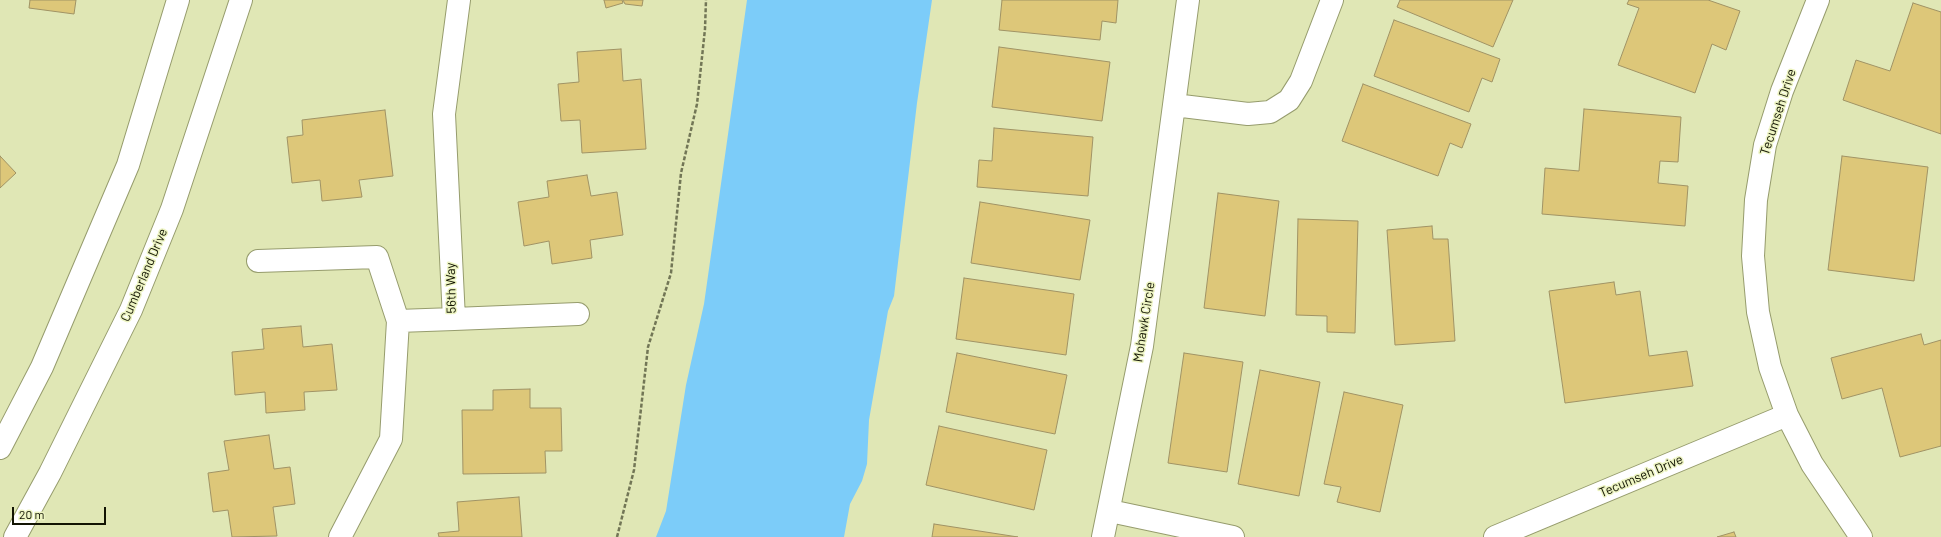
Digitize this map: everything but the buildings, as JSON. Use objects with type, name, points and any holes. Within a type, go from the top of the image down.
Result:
[{"type":"street","points":[[0,448],[42,367],[128,165],[178,0]]},
{"type":"street","name":"Cumberland Drive","points":[[15,537],[50,473],[131,310],[172,209],[241,0]]},
{"type":"street","name":"56th Way","points":[[398,321],[454,319],[444,114],[459,0]]},
{"type":"street","name":"Mohawk Circle","points":[[1103,537],[1110,511],[1142,346],[1188,0]]},
{"type":"street","points":[[1174,105],[1248,114],[1270,112],[1289,100],[1301,81],[1332,0]]},
{"type":"street","name":"Tecumseh Drive","points":[[1818,0],[1782,91],[1765,145],[1756,200],[1753,256],[1758,312],[1770,367],[1787,415],[1812,464],[1861,537]]},
{"type":"street","points":[[258,261],[377,257],[398,321],[391,439],[340,537]]},
{"type":"street","points":[[454,319],[578,314]]},
{"type":"street","name":"Tecumseh Drive","points":[[1495,537],[1787,415]]},
{"type":"street","points":[[1110,511],[1233,537]]},
{"type":"path","points":[[617,537],[634,470],[648,347],[671,273],[681,173],[697,104],[705,30],[706,0]]},
{"type":"water","points":[[747,0],[932,0],[917,103],[894,296],[888,311],[869,420],[867,464],[862,481],[850,504],[844,537],[656,537],[666,511],[686,385],[704,304]]}]
